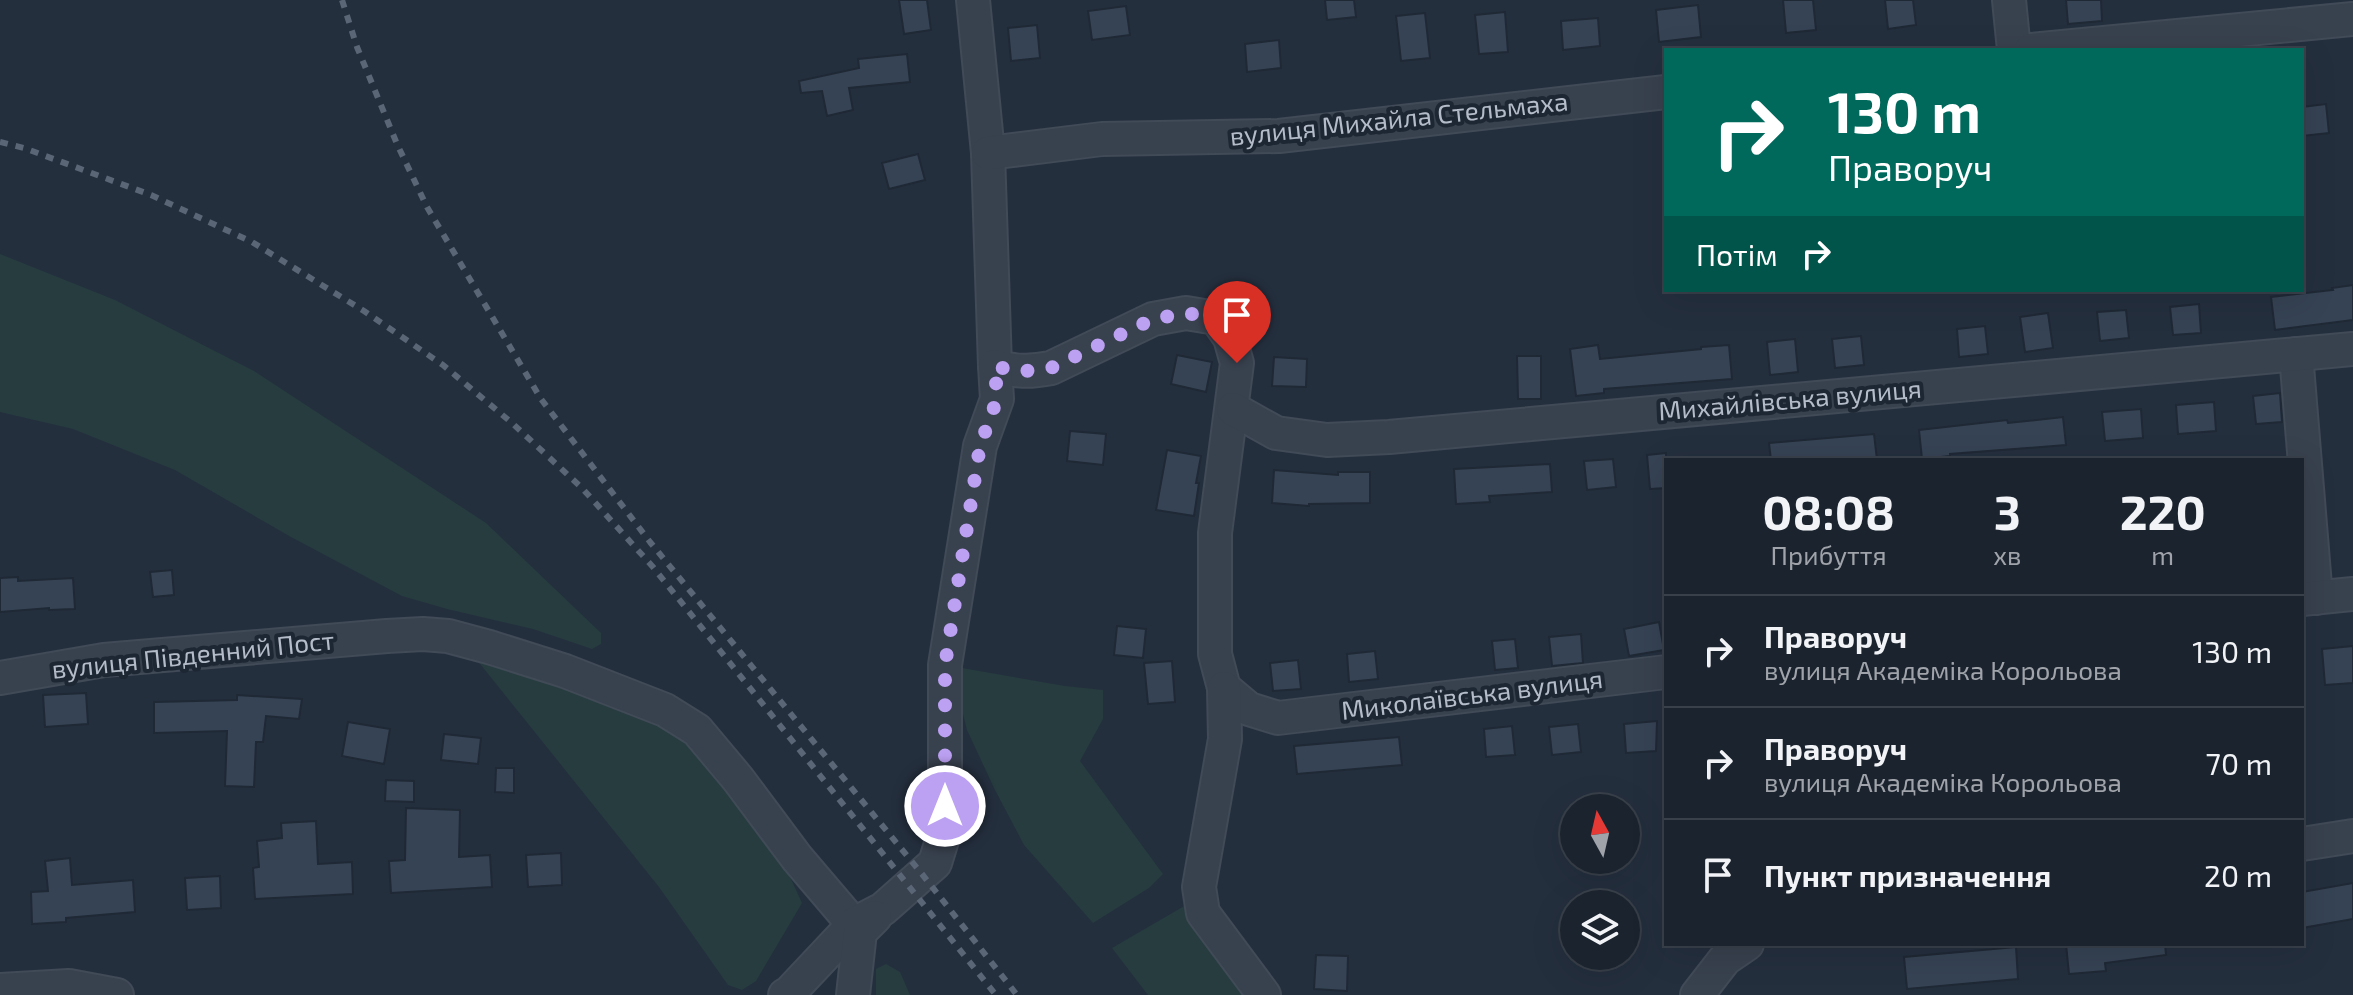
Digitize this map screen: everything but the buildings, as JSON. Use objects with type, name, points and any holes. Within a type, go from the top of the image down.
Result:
[{"type":"street","points":[[785,995],[857,928],[935,863],[943,837],[945,665],[980,446],[997,399],[988,153],[973,0]]},
{"type":"street","points":[[2009,0],[2014,48]]},
{"type":"street","points":[[2052,48],[2353,19]]},
{"type":"street","name":"вулиця Михайла Стельмаха","points":[[988,153],[1102,139],[1279,136],[1664,92]]},
{"type":"street","points":[[995,366],[1034,372],[1051,368],[1153,319],[1186,313],[1216,318],[1230,338],[1237,363],[1215,533],[1215,654],[1224,688],[1225,739],[1199,887],[1203,913],[1264,995]]},
{"type":"street","name":"Михайлівська вулиця","points":[[1233,409],[1276,433],[1327,440],[1389,437],[2353,349]]},
{"type":"street","points":[[2296,354],[2302,458]]},
{"type":"street","points":[[2304,505],[2309,599],[2353,594]]},
{"type":"street","name":"вулиця Південний Пост","points":[[0,678],[104,660],[387,636],[423,634],[462,640],[565,671],[665,710],[697,730],[797,858],[857,928]]},
{"type":"street","name":"Миколаївська вулиця","points":[[1224,688],[1249,709],[1278,718],[1664,672]]},
{"type":"street","points":[[2304,844],[2353,836]]},
{"type":"street","points":[[853,995],[857,928]]},
{"type":"street","points":[[1697,995],[1725,959],[1744,946]]},
{"type":"street","points":[[0,990],[69,986],[117,995]]},
{"type":"green space","points":[[0,254],[115,300],[254,371],[486,523],[601,633],[601,644],[592,649],[533,629],[402,596],[175,470],[73,429],[0,412]]},
{"type":"green space","points":[[473,655],[658,721],[687,742],[786,868],[802,903],[756,981],[742,990],[728,985],[659,887]]},
{"type":"green space","points":[[962,668],[1103,690],[1103,719],[1080,761],[1163,874],[1149,888],[1093,923],[1024,845],[967,730],[959,698]]},
{"type":"green space","points":[[1186,905],[1259,995],[1148,995],[1112,948]]},
{"type":"green space","points":[[886,964],[900,972],[910,995],[876,995],[876,969]]},
{"type":"railway","points":[[342,0],[357,47],[427,207],[541,399],[650,542],[1017,995]]},
{"type":"railway","points":[[0,142],[151,195],[252,242],[364,311],[443,365],[512,423],[582,488],[653,567],[996,995]]},
{"type":"route","points":[[945,806],[945,665],[980,446],[997,399],[995,366],[1034,372],[1051,368],[1153,319],[1186,313],[1216,318],[1230,338],[1237,363]]}]
